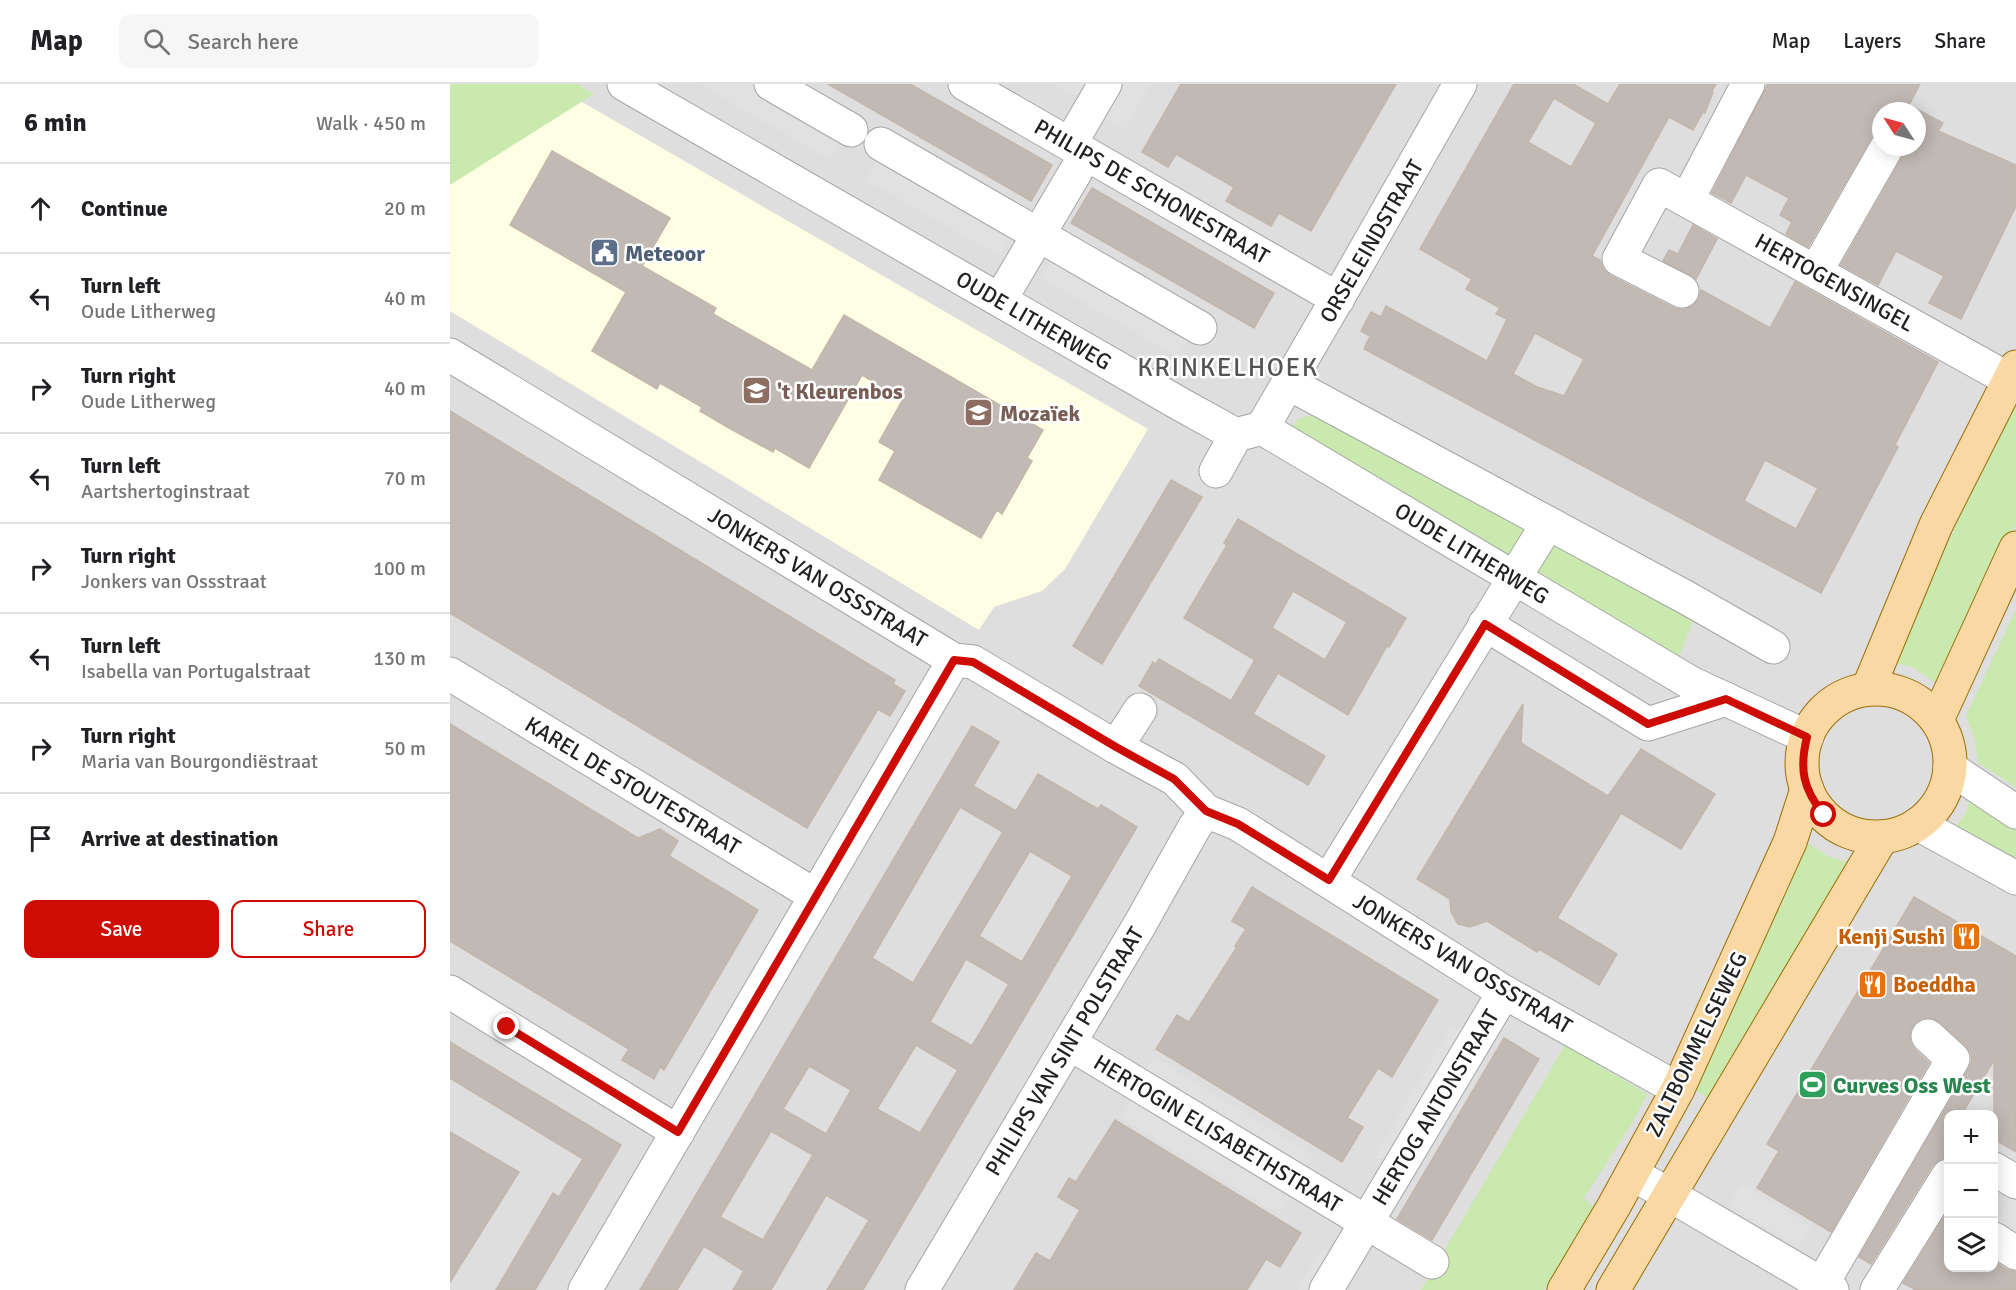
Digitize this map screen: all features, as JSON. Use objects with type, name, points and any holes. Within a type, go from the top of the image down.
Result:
[{"type":"main road","name":"HERTOGENSINGEL","points":[[1868,689],[1936,525],[2013,374]]},
{"type":"main road","points":[[1937,720],[2016,548]]},
{"type":"main road","points":[[1868,689],[1888,690],[1902,693],[1916,700],[1937,720],[1948,744],[1950,768],[1942,796],[1932,811],[1918,824],[1901,833],[1882,837],[1866,836],[1836,825],[1819,809],[1807,789],[1802,762],[1807,737],[1814,723],[1833,703],[1845,696],[1868,689]]},
{"type":"main road","name":"ZALTBOMMELSEWEG","points":[[1564,1290],[1632,1174],[1678,1089],[1790,842],[1807,789]]},
{"type":"main road","name":"ZALTBOMMELSEWEG","points":[[1613,1290],[1882,837]]},
{"type":"street","name":"OUDE LITHERWEG","points":[[624,84],[661,93],[999,300],[1249,431],[1513,578],[1691,683],[1807,737]]},
{"type":"street","points":[[771,84],[851,130]]},
{"type":"street","name":"PHILIPS DE SCHONESTRAAT","points":[[965,84],[1073,158],[1338,298]]},
{"type":"street","points":[[999,300],[1038,235],[1105,84]]},
{"type":"street","name":"ORSELEINDSTRAAT","points":[[1216,471],[1288,383],[1460,84]]},
{"type":"street","points":[[1682,291],[1619,259],[1673,192],[1748,84]]},
{"type":"street","points":[[880,144],[1200,328]]},
{"type":"street","points":[[1816,271],[1882,156]]},
{"type":"street","name":"HERTOGENSINGEL","points":[[1673,192],[1816,271],[2013,374]]},
{"type":"street","name":"JONKERS VAN OSSSTRAAT","points":[[450,355],[954,660],[973,662],[1174,779],[1206,811],[1238,824],[1504,992],[1678,1089]]},
{"type":"street","points":[[1288,383],[1535,506],[1773,647]]},
{"type":"street","points":[[1329,880],[1513,578],[1535,506]]},
{"type":"street","points":[[1485,624],[1648,724],[1726,699]]},
{"type":"street","points":[[585,1290],[954,660]]},
{"type":"street","name":"KAREL DE STOUTESTRAAT","points":[[450,674],[816,896]]},
{"type":"street","points":[[1116,747],[1140,710]]},
{"type":"street","points":[[1950,768],[2016,812]]},
{"type":"street","name":"PHILIPS VAN SINT POLSTRAAT","points":[[931,1287],[1194,828],[1206,811]]},
{"type":"street","points":[[1918,824],[2016,878]]},
{"type":"street","points":[[450,992],[678,1132]]},
{"type":"street","name":"HERTOG ANTONSTRAAT","points":[[1326,1290],[1504,992]]},
{"type":"street","points":[[1632,1174],[1827,1287],[1953,1059],[1928,1036]]},
{"type":"street","name":"HERTOGIN ELISABETHSTRAAT","points":[[1070,1043],[1366,1223]]},
{"type":"street","points":[[1998,1171],[2016,1182]]},
{"type":"street","points":[[1877,1290],[1944,1182]]},
{"type":"street","name":"HERTOG ANTONSTRAAT","points":[[1366,1223],[1432,1262]]},
{"type":"street","points":[[1998,1242],[2016,1253]]},
{"type":"shaded area","points":[[450,84],[2016,84],[2016,1290],[450,1290]]},
{"type":"shaded area","points":[[450,84],[551,84],[1148,429],[1065,569],[1042,591],[994,607],[979,630],[450,311]]},
{"type":"shaded area","points":[[699,84],[748,84],[841,138],[829,159]]},
{"type":"shaded area","points":[[1055,84],[1083,84],[1076,96]]},
{"type":"shaded area","points":[[1123,84],[1150,84],[1124,129],[1104,117]]},
{"type":"shaded area","points":[[878,159],[1012,235],[1000,256],[866,180]]},
{"type":"shaded area","points":[[1053,259],[1189,337],[1178,357],[1042,278]]},
{"type":"shaded area","points":[[1469,1026],[1390,1159],[1373,1159],[1451,1028]]},
{"type":"shaded area","points":[[1153,1057],[1313,1155],[1302,1173],[1141,1075]]},
{"type":"shaded area","points":[[1132,1098],[1291,1195],[1279,1215],[1120,1117]]},
{"type":"shaded area","points":[[1741,1184],[1811,1226],[1798,1247],[1728,1205]]},
{"type":"shaded area","points":[[2016,1185],[2016,1240],[1998,1228],[1998,1218]]},
{"type":"shaded area","points":[[1341,1247],[1315,1290],[1297,1290],[1319,1252]]},
{"type":"green space","points":[[450,84],[577,84],[594,94],[450,185]]},
{"type":"green space","points":[[2016,392],[2016,525],[1942,687],[1912,667],[1888,661],[1934,574]]},
{"type":"green space","points":[[1311,415],[1694,619],[1675,667],[1292,435],[1293,426],[1298,419]]},
{"type":"green space","points":[[2016,609],[2016,787],[1978,763],[1974,737],[1966,716]]},
{"type":"green space","points":[[1972,796],[2016,825],[2016,870],[1953,830],[1965,814]]},
{"type":"green space","points":[[1806,842],[1828,856],[1851,864],[1708,1099],[1693,1088]]},
{"type":"green space","points":[[1565,1045],[1647,1094],[1632,1123],[1584,1198],[1594,1207],[1544,1290],[1421,1290]]},
{"type":"building","points":[[828,84],[910,84],[1052,165],[1031,201]]},
{"type":"building","points":[[1181,84],[1396,84],[1311,231],[1279,213],[1271,226],[1226,201],[1234,187],[1176,154],[1168,167],[1142,152]]},
{"type":"building","points":[[1514,84],[1573,84],[1608,104],[1620,84],[1716,84],[1705,113],[1703,112],[1693,130],[1669,117],[1592,256],[1600,260],[1603,269],[1611,276],[1674,308],[1684,310],[1693,306],[1699,299],[1701,290],[1770,328],[1795,282],[1938,362],[1895,445],[1898,447],[1821,593],[1364,349],[1370,336],[1361,331],[1371,312],[1381,317],[1386,306],[1487,361],[1507,319],[1496,314],[1500,308],[1466,289],[1472,279],[1420,249]],"holes":[[[1554,98],[1596,123],[1571,167],[1528,142]],[[1535,333],[1584,359],[1564,396],[1537,387],[1513,374]],[[1765,460],[1818,488],[1796,529],[1744,501]]]},
{"type":"building","points":[[1768,84],[1920,84],[1911,102],[1872,102],[1872,137],[1808,247],[1786,234],[1792,222],[1780,215],[1789,198],[1746,175],[1731,203],[1712,193]]},
{"type":"building","points":[[1926,114],[1943,123],[1938,131],[2016,165],[2016,206],[1961,319],[1929,303],[1944,276],[1896,251],[1878,285],[1841,265],[1903,156],[1926,156]]},
{"type":"building","points":[[552,151],[670,218],[642,266],[716,308],[713,314],[812,370],[844,315],[1043,430],[1027,458],[1032,461],[1002,514],[997,510],[981,538],[879,480],[895,451],[879,442],[903,399],[862,375],[809,468],[775,448],[773,452],[729,428],[700,411],[702,407],[660,383],[657,389],[592,351],[626,292],[510,225]]},
{"type":"building","points":[[1092,188],[1274,293],[1254,328],[1071,223]]},
{"type":"building","points":[[1693,225],[1717,239],[1696,279],[1663,261],[1669,250],[1678,254]]},
{"type":"building","points":[[450,411],[895,680],[893,684],[905,691],[890,716],[878,709],[807,828],[450,613]]},
{"type":"building","points":[[1171,480],[1202,497],[1102,664],[1073,646]]},
{"type":"building","points":[[1238,519],[1406,618],[1389,647],[1387,646],[1348,715],[1278,673],[1253,714],[1325,756],[1308,785],[1139,686],[1153,662],[1156,664],[1159,659],[1231,701],[1255,660],[1184,618],[1227,545],[1224,543]],"holes":[[[1293,591],[1347,622],[1325,660],[1272,628]]]},
{"type":"building","points":[[1523,704],[1521,743],[1608,796],[1641,749],[1715,794],[1681,849],[1621,813],[1557,918],[1617,954],[1599,985],[1539,949],[1537,952],[1487,921],[1470,927],[1458,924],[1451,912],[1450,899],[1417,879]]},
{"type":"building","points":[[450,724],[638,838],[660,829],[678,841],[669,856],[758,910],[664,1070],[660,1067],[654,1079],[622,1060],[629,1049],[450,941]]},
{"type":"building","points":[[972,726],[999,742],[973,786],[1016,811],[1038,774],[1098,809],[1101,805],[1137,827],[863,1290],[827,1290],[869,1220],[826,1195],[771,1290],[733,1290],[744,1271],[704,1246],[677,1290],[640,1290]],"holes":[[[960,807],[1003,832],[913,983],[872,958]],[[1030,851],[1072,876],[1022,962],[979,936]],[[966,959],[1009,984],[972,1046],[930,1022]],[[916,1045],[958,1070],[920,1133],[877,1109]],[[809,1066],[851,1090],[826,1134],[783,1109]],[[771,1131],[813,1155],[763,1240],[720,1217]]]},
{"type":"building","points":[[1252,887],[1438,1000],[1392,1077],[1378,1068],[1347,1118],[1363,1127],[1342,1162],[1156,1049],[1177,1015],[1189,1022],[1237,947],[1235,946],[1246,929],[1232,921]]},
{"type":"building","points":[[1914,897],[2016,956],[2016,1152],[1998,1141],[1998,1110],[1994,1110],[1994,1060],[1964,1110],[1945,1110],[1969,1068],[1972,1061],[1971,1053],[1940,1022],[1932,1018],[1922,1018],[1910,1031],[1910,1042],[1929,1063],[1831,1232],[1757,1188],[1779,1151],[1767,1144]]},
{"type":"building","points":[[1504,1038],[1539,1059],[1432,1240],[1397,1219]]},
{"type":"building","points":[[450,1042],[621,1145],[535,1290],[496,1290],[553,1193],[559,1197],[583,1159],[450,1078]]},
{"type":"building","points":[[1944,1111],[1944,1158],[1932,1166],[1871,1264],[1859,1257]]},
{"type":"building","points":[[1115,1120],[1301,1233],[1280,1267],[1266,1259],[1247,1290],[1014,1290],[1036,1253],[1050,1261],[1080,1210],[1058,1197],[1069,1178],[1076,1182]]},
{"type":"building","points":[[450,1132],[519,1172],[450,1282]]},
{"type":"building","points":[[1944,1217],[1944,1272],[1998,1272],[1998,1264],[2016,1272],[2016,1290],[1916,1290],[1903,1283]]},
{"type":"place","name":"Meteoor","points":[[604,253]]},
{"type":"place","name":"'t Kleurenbos","points":[[756,391]]},
{"type":"place","name":"Mozaïek","points":[[979,413]]},
{"type":"place","name":"Kenji Sushi","points":[[1966,936]]},
{"type":"place","name":"Boeddha","points":[[1872,984]]},
{"type":"place","name":"Curves Oss West","points":[[1812,1085]]},
{"type":"district","name":"KRINKELHOEK","points":[[1228,367]]},
{"type":"route","points":[[507,1027],[678,1132],[954,660],[973,662],[1174,779],[1206,811],[1238,824],[1329,880],[1485,624],[1648,724],[1726,699],[1807,737],[1802,762],[1804,776],[1807,789],[1824,815]]}]
